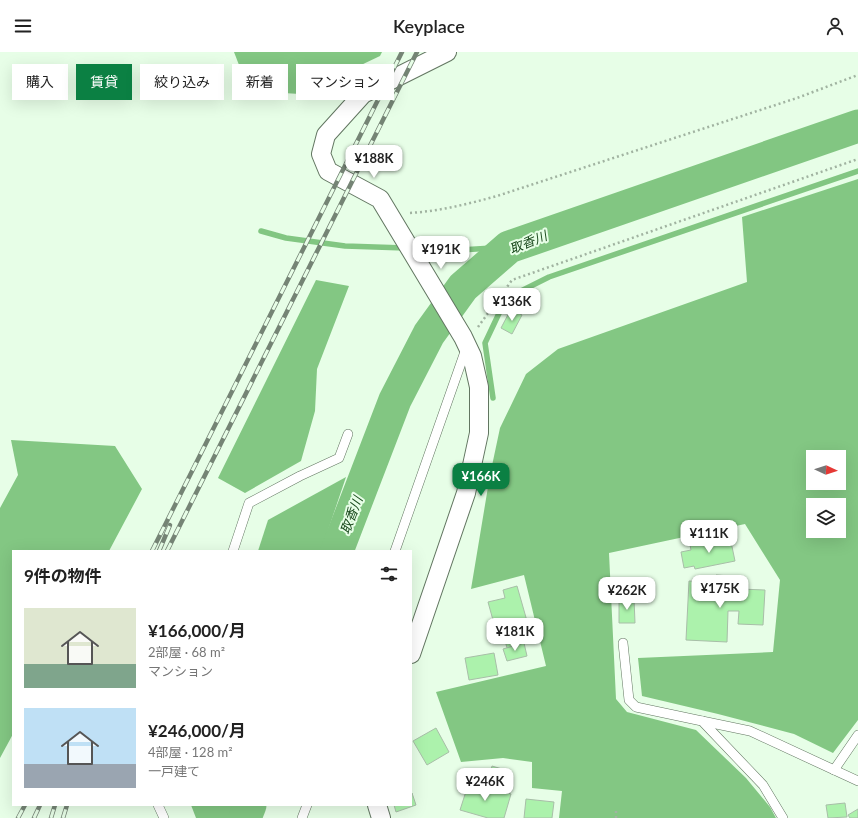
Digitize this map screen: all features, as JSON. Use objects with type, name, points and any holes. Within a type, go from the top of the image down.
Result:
[{"type":"street","points":[[412,651],[466,493],[479,433],[479,387],[469,337],[380,199],[328,171],[321,154],[326,135],[363,94],[447,52]]},
{"type":"street","points":[[377,806],[381,818]]},
{"type":"lane","points":[[396,550],[469,337]]},
{"type":"lane","points":[[233,550],[249,503],[300,476],[339,458],[348,434]]},
{"type":"lane","points":[[623,643],[629,700],[636,707],[750,731],[858,781]]},
{"type":"lane","points":[[702,721],[763,784],[783,818]]},
{"type":"lane","points":[[834,770],[858,735]]},
{"type":"lane","points":[[158,806],[164,818]]},
{"type":"lane","points":[[302,818],[307,806]]},
{"type":"path","points":[[392,218],[404,214],[433,211],[497,196],[797,98],[858,75]]},
{"type":"path","points":[[469,337],[512,280],[858,160]]},
{"type":"path","points":[[616,811],[616,818]]},
{"type":"shaded area","points":[[234,52],[382,52],[380,56],[363,64],[296,64],[296,94],[288,93],[288,64],[239,64]]},
{"type":"shaded area","points":[[858,179],[858,720],[833,753],[794,734],[642,696],[638,658],[773,652],[780,580],[745,524],[609,553],[616,699],[627,712],[696,730],[746,778],[770,807],[776,818],[559,818],[562,791],[532,788],[532,762],[503,758],[461,762],[436,692],[546,666],[524,575],[471,589],[490,475],[500,428],[526,374],[558,349],[747,282],[742,217]]},
{"type":"shaded area","points":[[316,280],[349,286],[317,369],[315,411],[301,461],[245,493],[218,478]]},
{"type":"shaded area","points":[[11,440],[115,446],[142,489],[110,550],[12,550],[12,736],[0,758],[0,508],[18,475]]},
{"type":"shaded area","points":[[346,477],[321,550],[258,550],[268,520]]},
{"type":"shaded area","points":[[191,806],[235,806],[231,818],[196,818]]},
{"type":"building","points":[[511,309],[522,315],[512,334],[501,328]]},
{"type":"building","points":[[730,537],[735,561],[695,569],[694,566],[684,568],[681,552],[691,550],[690,545]]},
{"type":"building","points":[[716,575],[730,576],[729,599],[740,599],[740,589],[765,590],[763,625],[738,624],[739,611],[728,611],[727,642],[686,640],[689,581],[716,583]]},
{"type":"building","points":[[625,585],[637,585],[638,597],[626,598]]},
{"type":"building","points":[[517,586],[527,621],[524,621],[530,641],[507,648],[502,630],[496,631],[488,602],[505,598],[503,590]]},
{"type":"building","points":[[619,599],[634,599],[635,623],[619,623]]},
{"type":"building","points":[[524,643],[527,656],[507,661],[503,649]]},
{"type":"building","points":[[494,653],[498,675],[469,680],[465,658]]},
{"type":"building","points":[[436,728],[449,752],[427,765],[413,741]]},
{"type":"building","points":[[492,766],[512,772],[507,790],[487,784]]},
{"type":"building","points":[[469,782],[511,794],[504,818],[488,818],[460,810]]},
{"type":"building","points":[[412,793],[416,805],[396,812],[394,806],[412,806]]},
{"type":"building","points":[[526,799],[554,802],[552,818],[524,818]]},
{"type":"building","points":[[845,803],[847,817],[828,818],[826,805]]},
{"type":"building","points":[[858,809],[858,818],[850,818],[848,815]]},
{"type":"waterway","name":"取香川","points":[[337,550],[395,400],[429,334],[463,287],[509,247],[858,126]]},
{"type":"waterway","points":[[493,398],[485,343],[502,307],[521,291],[549,277],[858,171]]},
{"type":"waterway","points":[[261,231],[286,238],[345,246],[405,248]]},
{"type":"waterway","points":[[414,248],[460,250],[509,247]]},
{"type":"waterway","name":"取香川","points":[[245,818],[250,806]]},
{"type":"railway","points":[[153,550],[402,52]]},
{"type":"railway","points":[[168,550],[417,52]]},
{"type":"railway","points":[[159,550],[170,525]]},
{"type":"railway","points":[[18,818],[24,806]]},
{"type":"railway","points":[[34,818],[40,806]]},
{"type":"railway","points":[[51,818],[55,806]]},
{"type":"railway","points":[[63,818],[67,806]]}]
